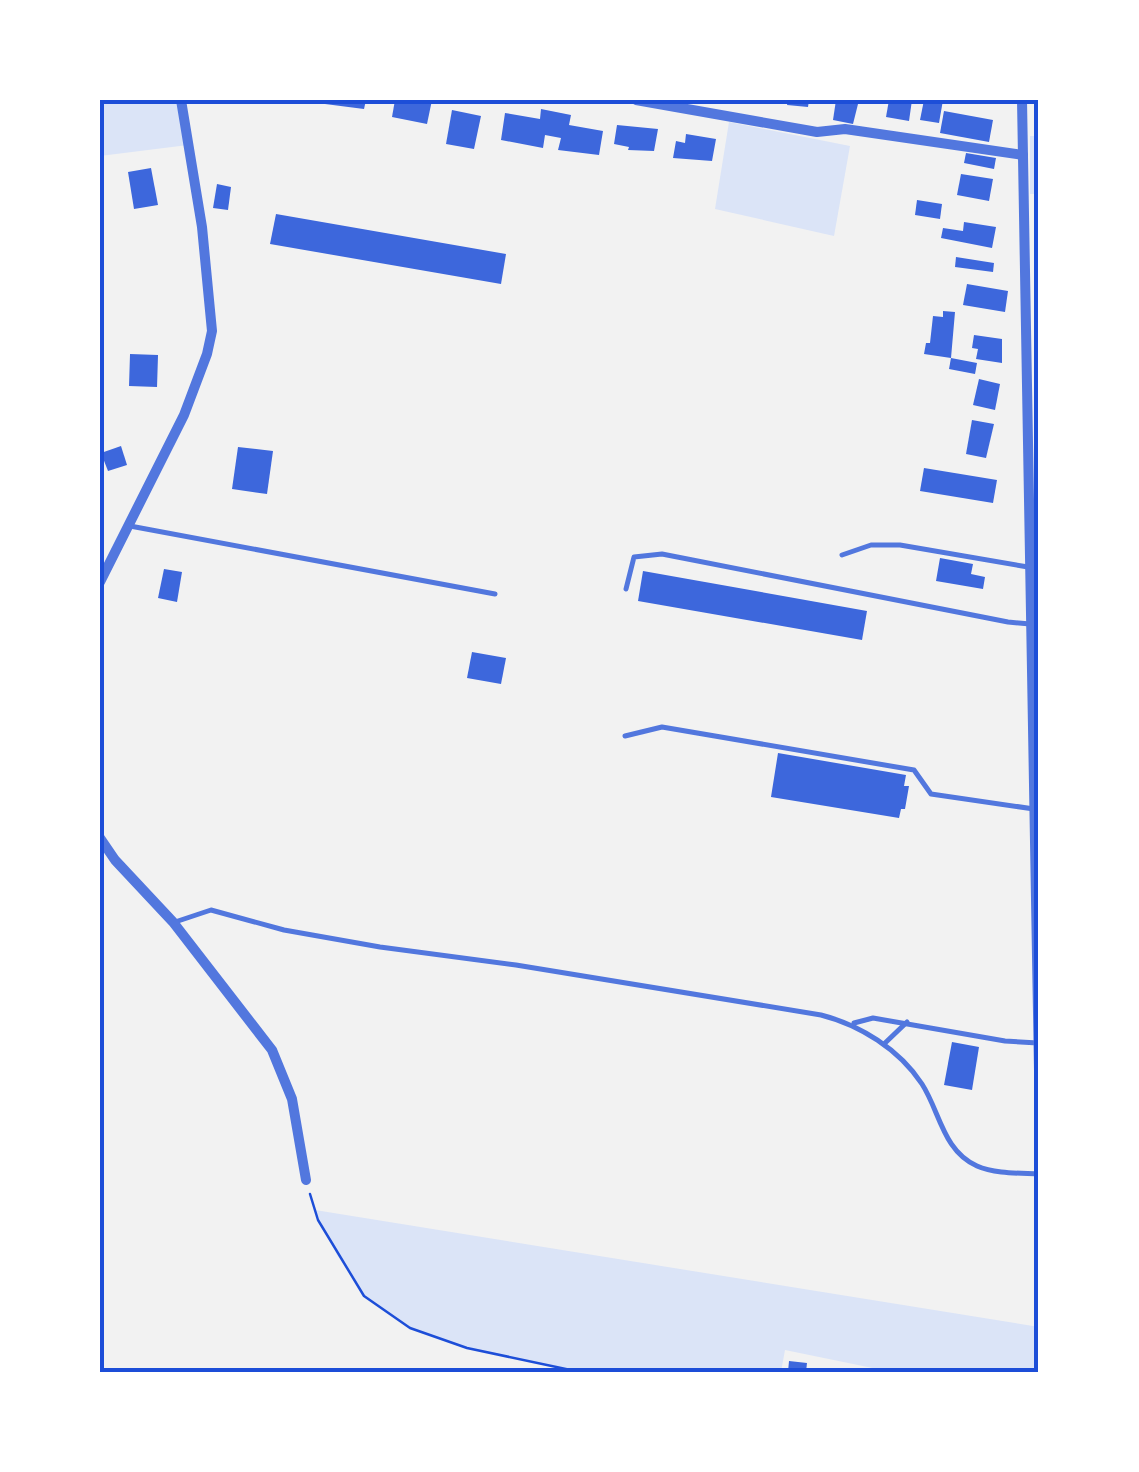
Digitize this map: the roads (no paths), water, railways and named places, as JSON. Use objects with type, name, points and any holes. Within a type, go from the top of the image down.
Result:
[{"type":"street","points":[[100,582],[184,416],[212,331],[202,226],[181,100]]},
{"type":"street","points":[[636,100],[817,132],[845,130],[1023,155]]},
{"type":"street","points":[[1022,100],[1039,1070]]},
{"type":"street","points":[[1024,288],[1039,288]]},
{"type":"street","points":[[100,838],[258,1028],[281,1067],[292,1099],[306,1180]]},
{"type":"lane","points":[[130,526],[495,594]]},
{"type":"lane","points":[[842,555],[872,545],[900,545],[1028,566]]},
{"type":"lane","points":[[626,589],[634,557],[662,554],[1030,624]]},
{"type":"lane","points":[[625,736],[662,727],[895,766],[914,770],[931,794],[1034,809]]},
{"type":"lane","points":[[173,922],[211,910],[284,930],[380,947],[516,965],[852,1023],[908,1067],[959,1154],[979,1167],[1039,1174]]},
{"type":"lane","points":[[852,1023],[873,1018],[1038,1043]]},
{"type":"lane","points":[[883,1045],[906,1022]]},
{"type":"lane","points":[[1039,1070],[1039,1100]]}]
